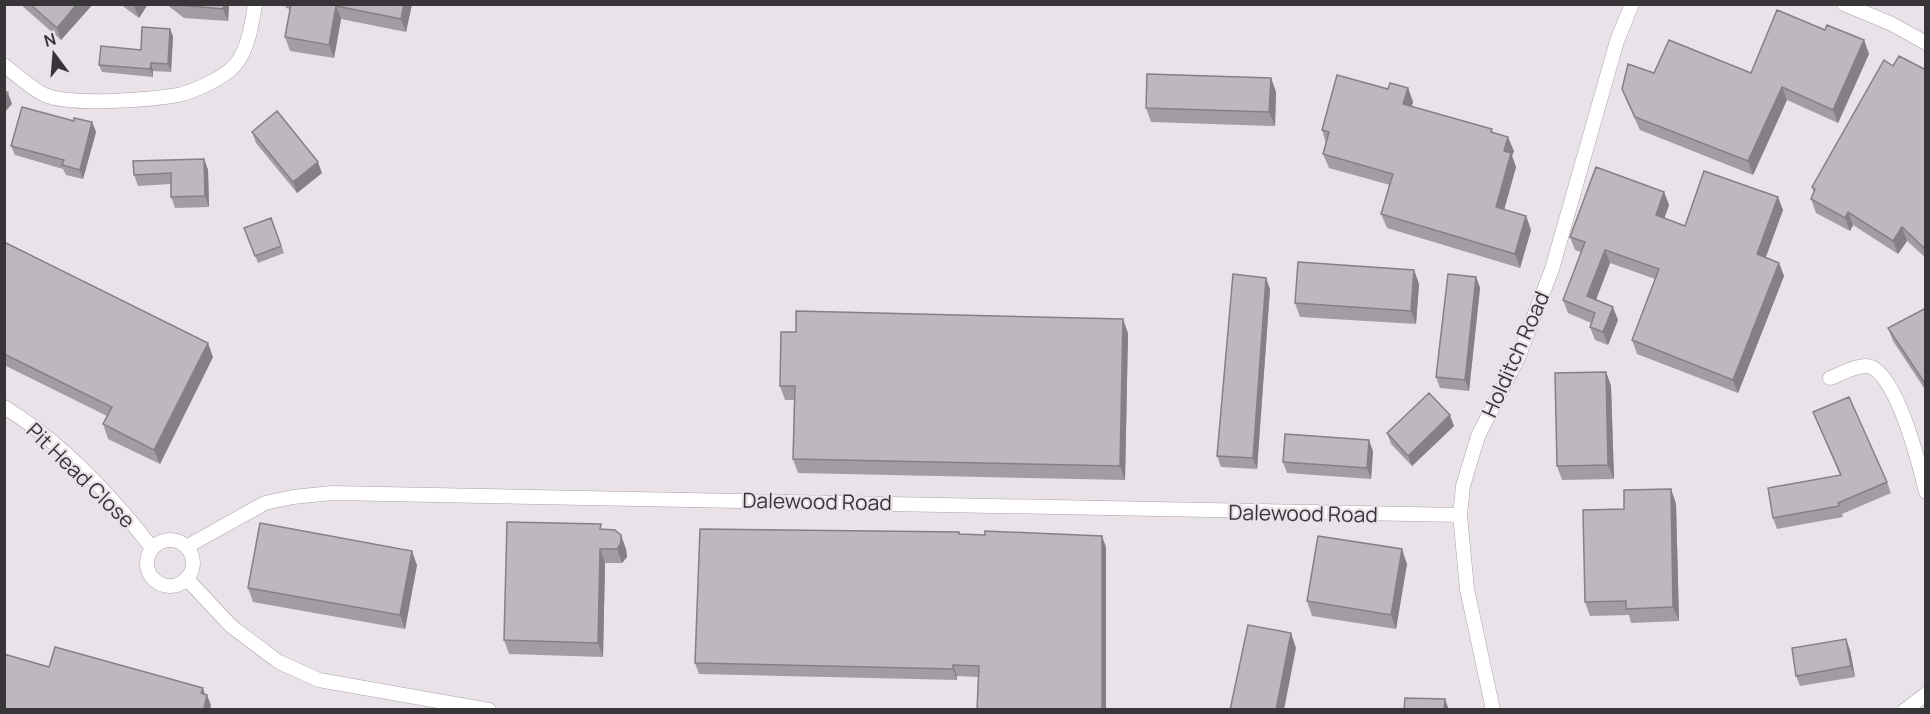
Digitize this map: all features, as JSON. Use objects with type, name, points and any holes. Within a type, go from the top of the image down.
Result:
[{"type":"street","points":[[4,65],[46,95],[69,100],[133,100],[179,94],[206,86],[235,65],[249,36],[255,4]]},
{"type":"street","name":"Holditch Road","points":[[1494,710],[1467,589],[1460,515],[1463,486],[1470,459],[1488,413],[1518,358],[1552,270],[1617,41],[1632,4]]},
{"type":"street","points":[[1844,4],[1892,24],[1926,43]]},
{"type":"street","points":[[1830,378],[1866,366],[1877,369],[1885,378],[1907,425],[1926,492]]},
{"type":"street","name":"Pit Head Close","points":[[4,407],[46,435],[101,490],[152,548]]},
{"type":"street","name":"Dalewood Road","points":[[186,547],[265,503],[293,497],[332,493],[1460,515]]},
{"type":"street","points":[[166,540],[174,540],[186,547],[192,558],[192,566],[186,578],[172,586],[156,581],[148,571],[147,560],[152,548],[166,540]]},
{"type":"street","points":[[186,578],[231,626],[279,662],[319,680],[489,710]]},
{"type":"street","points":[[1905,710],[1926,694]]},
{"type":"building","points":[[30,4],[77,4],[57,28]]},
{"type":"building","points":[[178,4],[224,4],[223,9]]},
{"type":"building","points":[[291,4],[404,4],[401,19],[336,6],[329,45],[285,37]]},
{"type":"building","points":[[1777,10],[1825,30],[1827,25],[1864,40],[1833,110],[1782,87],[1748,161],[1635,117],[1622,89],[1628,64],[1654,73],[1669,40],[1751,73]]},
{"type":"building","points":[[142,27],[170,29],[168,64],[151,63],[150,69],[99,65],[101,46],[141,50]]},
{"type":"building","points":[[1899,56],[1926,70],[1926,250],[1902,227],[1893,241],[1848,212],[1845,218],[1811,199],[1815,189],[1812,187],[1884,60],[1893,66]]},
{"type":"building","points":[[1147,74],[1271,78],[1269,112],[1146,108]]},
{"type":"building","points":[[1337,75],[1388,89],[1390,83],[1408,88],[1403,104],[1492,129],[1491,132],[1508,137],[1504,151],[1511,153],[1496,207],[1526,216],[1515,254],[1381,214],[1393,174],[1323,154],[1329,132],[1322,130]]},
{"type":"building","points":[[22,107],[74,121],[74,118],[92,122],[80,170],[62,165],[64,160],[11,146]]},
{"type":"building","points":[[277,111],[318,162],[293,182],[252,132]]},
{"type":"building","points":[[204,159],[205,196],[171,197],[171,173],[134,175],[133,161]]},
{"type":"building","points":[[1596,167],[1664,192],[1656,215],[1685,226],[1704,171],[1778,197],[1757,254],[1779,263],[1733,380],[1632,340],[1659,269],[1605,250],[1587,296],[1613,307],[1603,332],[1590,327],[1595,313],[1563,300],[1585,242],[1570,237]]},
{"type":"building","points":[[271,218],[281,246],[255,256],[244,228]]},
{"type":"building","points":[[4,242],[208,343],[154,450],[103,424],[112,407],[4,354]]},
{"type":"building","points":[[1298,262],[1414,270],[1411,311],[1295,303]]},
{"type":"building","points":[[1233,274],[1266,278],[1253,458],[1217,456]]},
{"type":"building","points":[[1448,274],[1476,277],[1465,380],[1436,377]]},
{"type":"building","points":[[1926,308],[1926,385],[1888,328]]},
{"type":"building","points":[[796,311],[1123,319],[1120,466],[793,459],[795,386],[780,386],[781,332],[796,332]]},
{"type":"building","points":[[1606,372],[1608,465],[1557,466],[1555,373]]},
{"type":"building","points":[[1429,393],[1450,415],[1408,456],[1387,433]]},
{"type":"building","points":[[1849,397],[1887,482],[1838,503],[1839,506],[1773,518],[1768,488],[1841,475],[1813,412]]},
{"type":"building","points":[[1285,434],[1369,440],[1367,468],[1283,462]]},
{"type":"building","points":[[1671,489],[1673,607],[1626,609],[1626,601],[1585,602],[1583,510],[1624,509],[1624,490]]},
{"type":"building","points":[[507,522],[601,524],[600,529],[615,530],[621,535],[621,543],[617,549],[600,549],[598,643],[504,640]]},
{"type":"building","points":[[260,523],[412,551],[400,615],[248,588]]},
{"type":"building","points":[[700,529],[959,532],[959,534],[985,535],[985,531],[1102,536],[1102,710],[977,710],[979,666],[953,665],[953,669],[695,663]]},
{"type":"building","points":[[1318,536],[1402,549],[1391,615],[1307,601]]},
{"type":"building","points":[[1248,625],[1291,633],[1276,710],[1230,710]]},
{"type":"building","points":[[1846,639],[1851,666],[1796,676],[1792,648]]},
{"type":"building","points":[[55,647],[203,688],[201,693],[207,695],[204,708],[209,710],[4,710],[4,654],[49,667]]},
{"type":"building","points":[[1405,698],[1445,699],[1444,710],[1404,710]]}]
